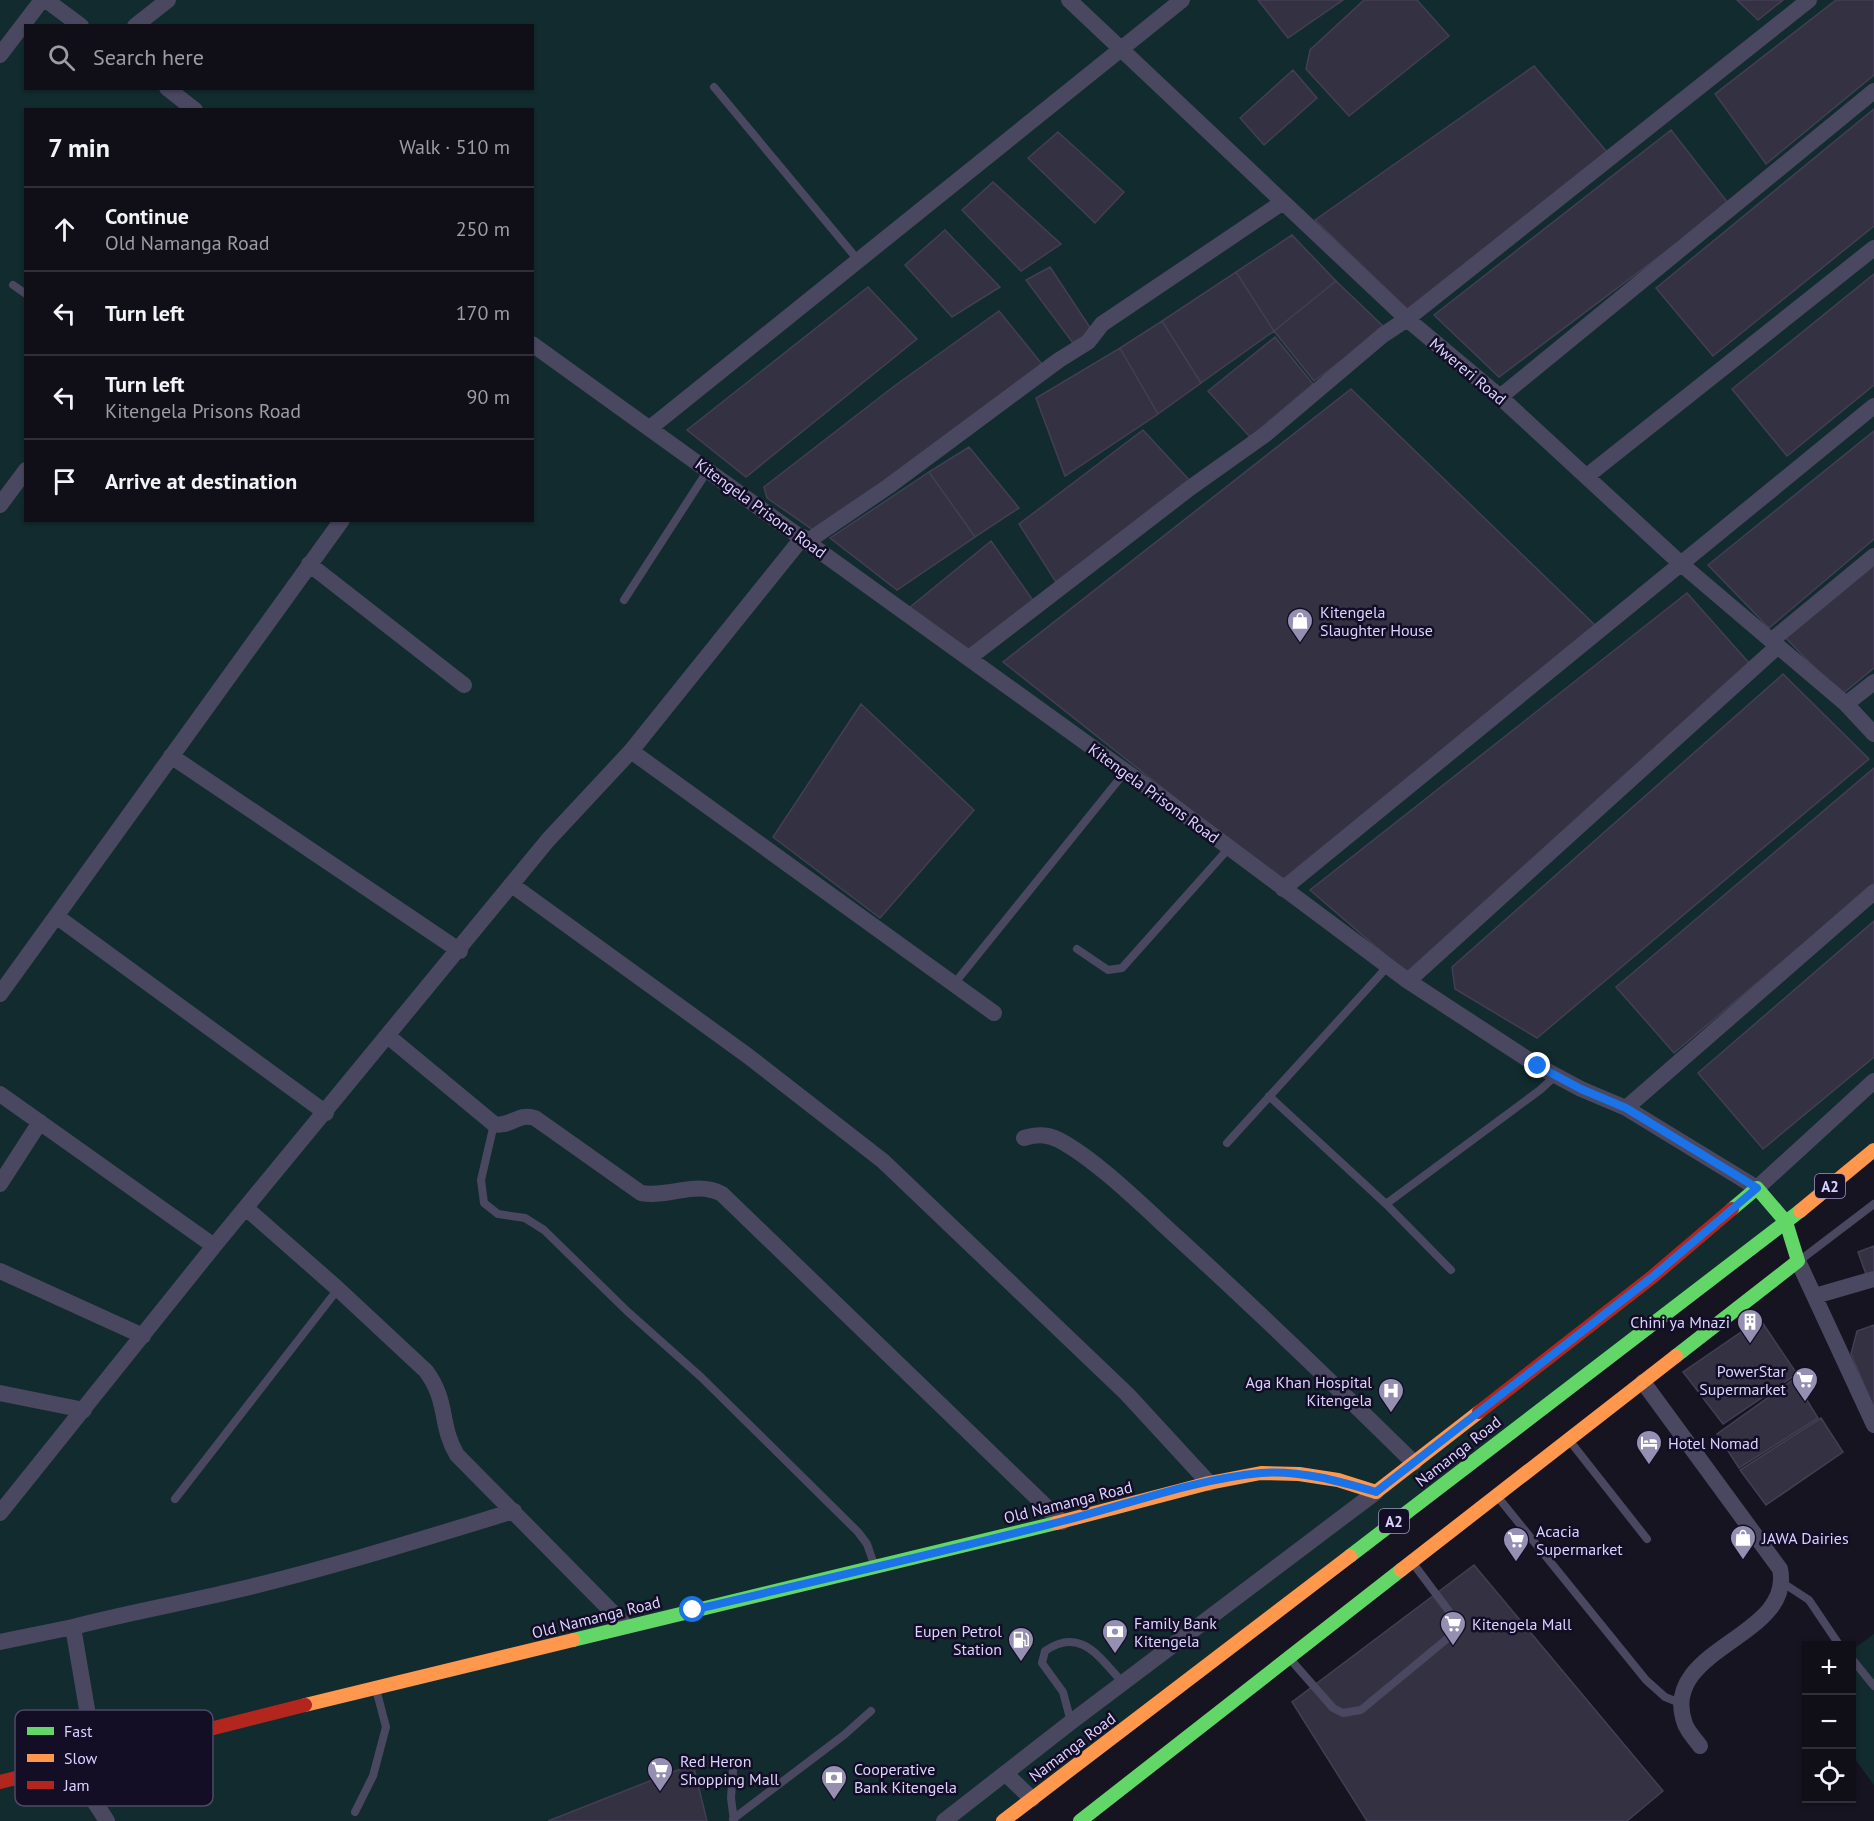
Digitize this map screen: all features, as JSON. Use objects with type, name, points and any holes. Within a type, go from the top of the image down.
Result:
[{"type":"main road","name":"Namanga Road","points":[[1003,1821],[1786,1222],[1874,1150]]},
{"type":"main road","name":"Kitengela Prisons Road","points":[[1757,1188],[1786,1222]]},
{"type":"main road","points":[[1376,1492],[1642,1286],[1757,1188]]},
{"type":"main road","points":[[1080,1821],[1798,1261],[1786,1222]]},
{"type":"main road","name":"Old Namanga Road","points":[[213,1727],[875,1567],[1209,1483],[1261,1473],[1299,1474],[1338,1480],[1376,1492]]},
{"type":"main road","name":"Old Namanga Road","points":[[0,1782],[15,1778]]},
{"type":"street","points":[[25,24],[44,0],[78,24]]},
{"type":"street","points":[[138,24],[168,0]]},
{"type":"street","name":"Mwereri Road","points":[[1069,0],[1407,319],[1500,397],[1680,563],[1846,705],[1874,734]]},
{"type":"street","points":[[650,428],[1182,0]]},
{"type":"street","points":[[969,658],[1190,488],[1266,434],[1383,334],[1407,319],[1809,0]]},
{"type":"street","points":[[0,56],[24,25]]},
{"type":"street","points":[[169,90],[192,108]]},
{"type":"street","points":[[1500,397],[1874,91]]},
{"type":"street","points":[[0,1513],[214,1246],[460,951],[548,840],[631,751],[806,539],[889,486],[1059,360],[1088,342],[1102,324],[1283,202]]},
{"type":"street","points":[[1587,476],[1874,248]]},
{"type":"street","name":"Kitengela Prisons Road","points":[[534,345],[806,539],[1408,981],[1555,1076],[1626,1108],[1757,1188]]},
{"type":"street","points":[[1283,889],[1874,406]]},
{"type":"street","points":[[0,505],[24,473]]},
{"type":"street","points":[[0,994],[340,522]]},
{"type":"street","points":[[1408,981],[1874,556]]},
{"type":"street","points":[[309,564],[464,685]]},
{"type":"street","points":[[1846,705],[1874,682]]},
{"type":"street","points":[[631,751],[994,1013]]},
{"type":"street","points":[[171,756],[460,951]]},
{"type":"street","points":[[512,885],[748,1056],[883,1161],[1127,1394],[1209,1483]]},
{"type":"street","points":[[1626,1108],[1874,892]]},
{"type":"street","points":[[56,916],[326,1113]]},
{"type":"street","points":[[389,1037],[494,1124],[505,1125],[519,1117],[535,1118],[641,1193],[655,1195],[701,1186],[722,1194],[1062,1521]]},
{"type":"street","points":[[1757,1188],[1874,1081]]},
{"type":"street","points":[[0,1094],[214,1246]]},
{"type":"street","points":[[0,1184],[40,1122]]},
{"type":"street","points":[[1024,1138],[1035,1134],[1058,1140],[1076,1151],[1142,1205],[1284,1335],[1414,1463]]},
{"type":"street","points":[[246,1208],[426,1371],[436,1385],[443,1402],[447,1439],[457,1455],[626,1626]]},
{"type":"street","points":[[1798,1261],[1874,1425]]},
{"type":"street","points":[[0,1271],[143,1336]]},
{"type":"street","points":[[1815,1296],[1874,1279]]},
{"type":"street","points":[[1643,1382],[1780,1569],[1784,1583],[1778,1598],[1762,1617],[1691,1674],[1680,1703],[1685,1726],[1700,1746]]},
{"type":"street","points":[[0,1393],[84,1410]]},
{"type":"street","points":[[944,1821],[1071,1722],[1376,1492]]},
{"type":"street","points":[[0,1642],[73,1627],[146,1608],[237,1590],[400,1546],[514,1511]]},
{"type":"street","points":[[73,1627],[87,1710]]},
{"type":"street","points":[[1006,1774],[1032,1799]]},
{"type":"street","points":[[96,1806],[106,1821]]},
{"type":"lane","points":[[714,87],[858,260]]},
{"type":"lane","points":[[13,285],[24,293]]},
{"type":"lane","points":[[624,600],[709,470]]},
{"type":"lane","points":[[954,984],[1125,772]]},
{"type":"lane","points":[[1077,949],[1108,970],[1122,968],[1229,848]]},
{"type":"lane","points":[[1227,1143],[1388,966]]},
{"type":"lane","points":[[1386,1204],[1540,1090],[1555,1076]]},
{"type":"lane","points":[[1269,1096],[1386,1204],[1451,1270]]},
{"type":"lane","points":[[494,1124],[481,1180],[484,1203],[498,1214],[525,1218],[544,1230],[628,1312],[701,1377],[850,1524],[867,1544],[875,1567]]},
{"type":"lane","points":[[1798,1261],[1874,1204]]},
{"type":"lane","points":[[175,1498],[338,1289]]},
{"type":"lane","points":[[1568,1439],[1647,1539]]},
{"type":"lane","points":[[1497,1495],[1646,1680],[1665,1697],[1680,1703]]},
{"type":"lane","points":[[1289,1658],[1333,1708],[1343,1713],[1362,1710],[1448,1638],[1452,1632],[1454,1618],[1412,1562]]},
{"type":"lane","points":[[1784,1583],[1809,1600],[1837,1641]]},
{"type":"lane","points":[[1071,1722],[1063,1692],[1042,1663],[1045,1651],[1059,1642],[1081,1643],[1097,1654],[1123,1683]]},
{"type":"lane","points":[[1856,1665],[1874,1686]]},
{"type":"lane","points":[[355,1812],[373,1776],[386,1727],[376,1688]]},
{"type":"lane","points":[[733,1770],[730,1798],[733,1820],[844,1735],[871,1711]]},
{"type":"green space","points":[[0,0],[1874,0],[1874,1150],[1003,1821],[0,1821]]},
{"type":"green space","points":[[1874,1634],[1874,1785],[1856,1760],[1856,1647]]},
{"type":"building","points":[[1258,0],[1343,0],[1288,38]]},
{"type":"building","points":[[1364,0],[1417,0],[1449,36],[1349,116],[1306,69],[1310,50]]},
{"type":"building","points":[[1737,0],[1783,0],[1758,20]]},
{"type":"building","points":[[1836,0],[1874,0],[1874,75],[1766,164],[1715,94]]},
{"type":"building","points":[[1534,66],[1607,152],[1407,309],[1315,220]]},
{"type":"building","points":[[1293,70],[1317,98],[1264,145],[1240,118]]},
{"type":"building","points":[[1874,109],[1874,226],[1713,356],[1656,288]]},
{"type":"building","points":[[1671,130],[1729,204],[1499,377],[1434,315]]},
{"type":"building","points":[[1058,132],[1124,192],[1095,223],[1028,158]]},
{"type":"building","points":[[993,182],[1061,244],[1021,271],[962,210]]},
{"type":"building","points":[[945,230],[1000,287],[952,317],[905,265]]},
{"type":"building","points":[[1292,235],[1336,281],[1274,331],[1236,272]]},
{"type":"building","points":[[1050,267],[1093,332],[1073,343],[1026,280]]},
{"type":"building","points":[[1236,272],[1274,331],[1201,383],[1162,321]]},
{"type":"building","points":[[1874,274],[1874,385],[1787,456],[1732,389]]},
{"type":"building","points":[[1336,281],[1385,328],[1314,381],[1274,331]]},
{"type":"building","points":[[868,287],[917,339],[746,477],[687,430]]},
{"type":"building","points":[[999,311],[1042,364],[816,532],[767,498],[764,487],[893,387]]},
{"type":"building","points":[[1162,321],[1201,383],[1158,414],[1120,348]]},
{"type":"building","points":[[1275,337],[1313,384],[1250,437],[1208,391]]},
{"type":"building","points":[[1120,348],[1158,414],[1065,476],[1036,398]]},
{"type":"building","name":"Kitengela Slaughter House","points":[[1351,389],[1597,627],[1284,884],[1003,662]]},
{"type":"building","points":[[1143,430],[1191,482],[1059,587],[1019,524]]},
{"type":"building","points":[[1874,431],[1874,539],[1769,628],[1708,565]]},
{"type":"building","points":[[969,447],[1019,508],[975,537],[929,472]]},
{"type":"building","points":[[929,472],[975,537],[897,590],[830,538]]},
{"type":"building","points":[[991,541],[1035,603],[972,654],[909,608]]},
{"type":"building","points":[[1874,560],[1874,668],[1841,695],[1783,635]]},
{"type":"building","points":[[1687,593],[1750,664],[1410,976],[1310,890]]},
{"type":"building","points":[[1783,674],[1869,759],[1537,1038],[1455,989],[1452,967]]},
{"type":"building","points":[[861,704],[974,810],[880,918],[773,837]]},
{"type":"building","points":[[1874,768],[1874,884],[1674,1053],[1616,987]]},
{"type":"building","points":[[1874,921],[1874,1057],[1763,1149],[1698,1073]]},
{"type":"building","points":[[1874,1246],[1874,1274],[1867,1277],[1858,1252]]},
{"type":"building","name":"Chini ya Mnazi","points":[[1760,1319],[1797,1374],[1723,1424],[1683,1372]]},
{"type":"building","points":[[1874,1325],[1874,1408],[1851,1354],[1857,1331]]},
{"type":"building","points":[[1794,1379],[1818,1418],[1739,1468],[1717,1434]]},
{"type":"building","points":[[1821,1418],[1843,1452],[1766,1505],[1740,1470]]},
{"type":"building","name":"Kitengela Mall","points":[[1474,1565],[1663,1791],[1627,1821],[1367,1821],[1292,1702]]},
{"type":"building","name":"Red Heron Shopping Mall","points":[[693,1764],[707,1821],[548,1821]]},
{"type":"traffic: fast","points":[[1676,1356],[1798,1261],[1786,1222],[1757,1188],[1732,1209]]},
{"type":"traffic: fast","points":[[1350,1556],[1800,1211]]},
{"type":"traffic: fast","points":[[573,1640],[1056,1523]]},
{"type":"traffic: fast","points":[[1080,1821],[1401,1570]]},
{"type":"traffic: slow","points":[[1800,1211],[1874,1150]]},
{"type":"traffic: slow","points":[[1401,1570],[1676,1356]]},
{"type":"traffic: slow","points":[[1056,1523],[1209,1483],[1261,1473],[1299,1474],[1338,1480],[1376,1492],[1479,1412]]},
{"type":"traffic: slow","points":[[1003,1821],[1350,1556]]},
{"type":"traffic: slow","points":[[305,1705],[573,1640]]},
{"type":"traffic: jam","points":[[1479,1412],[1651,1278],[1732,1209]]},
{"type":"traffic: jam","points":[[213,1728],[305,1705]]},
{"type":"traffic: jam","points":[[0,1782],[15,1778]]},
{"type":"place","name":"Kitengela Slaughter House","points":[[1300,644]]},
{"type":"place","name":"Chini ya Mnazi","points":[[1750,1345]]},
{"type":"place","name":"PowerStar Supermarket","points":[[1805,1403]]},
{"type":"place","name":"Aga Khan Hospital Kitengela","points":[[1391,1414]]},
{"type":"place","name":"Hotel Nomad","points":[[1649,1466]]},
{"type":"place","name":"JAWA Dairies","points":[[1743,1561]]},
{"type":"place","name":"Acacia Supermarket","points":[[1516,1563]]},
{"type":"place","name":"Kitengela Mall","points":[[1453,1647]]},
{"type":"place","name":"Family Bank Kitengela","points":[[1115,1655]]},
{"type":"place","name":"Eupen Petrol Station","points":[[1021,1663]]},
{"type":"place","name":"Red Heron Shopping Mall","points":[[660,1793]]},
{"type":"place","name":"Cooperative Bank Kitengela","points":[[834,1801]]},
{"type":"route","points":[[693,1610],[984,1541],[1209,1483],[1261,1473],[1299,1474],[1338,1480],[1376,1492],[1651,1278],[1757,1188],[1626,1108],[1581,1089],[1538,1066]]}]
